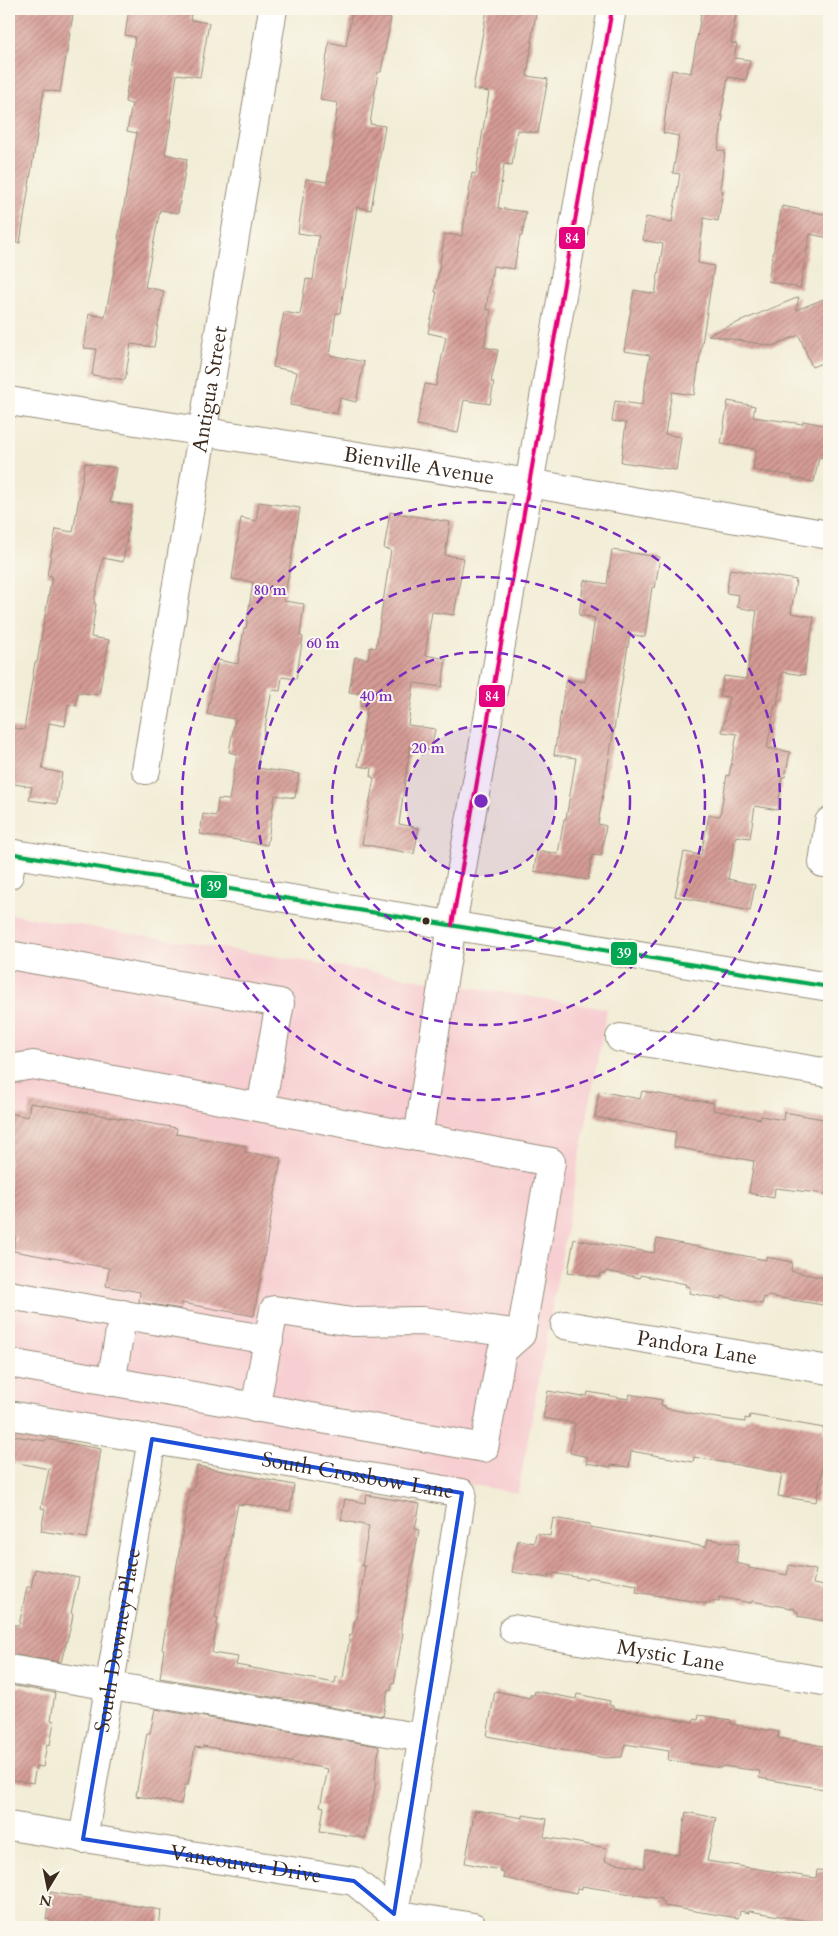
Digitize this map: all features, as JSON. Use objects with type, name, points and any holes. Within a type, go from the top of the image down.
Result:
[{"type":"street","name":"Antigua Street","points":[[146,770],[273,9]]},
{"type":"street","points":[[418,1137],[452,925],[612,9]]},
{"type":"street","name":"Bienville Avenue","points":[[9,401],[529,483],[829,535]]},
{"type":"street","points":[[823,863],[829,822]]},
{"type":"street","points":[[10,860],[452,925],[829,988]]},
{"type":"street","points":[[9,956],[280,1002],[261,1107]]},
{"type":"street","points":[[620,1038],[829,1072]]},
{"type":"street","points":[[9,1069],[34,1065],[551,1162],[521,1334],[502,1350],[484,1448],[9,1363]]},
{"type":"street","points":[[9,1295],[269,1340]]},
{"type":"street","points":[[255,1408],[274,1310],[352,1322],[422,1321],[521,1334]]},
{"type":"street","points":[[111,1382],[123,1314]]},
{"type":"street","name":"Pandora Lane","points":[[565,1325],[829,1370]]},
{"type":"street","name":"South Crossbow Lane","points":[[9,1415],[462,1493],[394,1914]]},
{"type":"street","name":"South Downey Place","points":[[83,1839],[152,1440]]},
{"type":"street","name":"Mystic Lane","points":[[513,1628],[829,1682]]},
{"type":"street","points":[[9,1669],[423,1738]]},
{"type":"street","name":"Vancouver Drive","points":[[9,1826],[354,1881],[394,1914]]},
{"type":"street","points":[[394,1914],[473,1927]]},
{"type":"highlighted area","points":[[152,1439],[462,1493],[394,1914],[354,1881],[83,1839]]},
{"type":"shaded area","points":[[9,914],[607,1009],[518,1493],[9,1402]]},
{"type":"building","points":[[9,9],[74,9],[60,92],[44,90],[20,243],[9,242]]},
{"type":"building","points":[[129,9],[192,9],[190,20],[209,23],[200,77],[177,74],[165,154],[187,159],[178,213],[160,210],[145,287],[164,291],[154,347],[131,344],[125,380],[92,375],[96,349],[84,348],[89,314],[105,317],[120,240],[118,239],[137,133],[127,131],[132,104],[125,102],[135,37],[125,35]]},
{"type":"building","points":[[487,9],[535,9],[534,13],[536,14],[527,76],[548,79],[538,133],[517,130],[512,165],[504,164],[498,208],[526,212],[514,269],[493,266],[486,309],[491,310],[484,347],[498,350],[491,382],[494,382],[490,404],[464,400],[458,433],[417,425],[425,384],[436,386],[446,337],[428,333],[437,292],[435,292],[445,234],[462,236],[472,173],[476,174],[489,92],[473,89]]},
{"type":"building","points":[[702,9],[737,9],[731,43],[737,44],[734,58],[750,60],[746,80],[728,77],[721,116],[723,116],[718,150],[725,151],[720,190],[723,191],[718,221],[704,218],[698,263],[714,266],[694,395],[672,392],[665,434],[681,437],[676,470],[621,462],[626,423],[612,421],[615,401],[642,405],[650,355],[624,351],[634,290],[655,294],[663,244],[643,240],[646,217],[672,222],[680,174],[673,173],[679,136],[663,133],[668,93],[672,70],[691,73]]},
{"type":"building","points":[[352,11],[391,18],[381,72],[378,72],[370,124],[385,126],[371,210],[357,207],[340,313],[336,313],[330,355],[364,362],[356,402],[340,398],[337,414],[290,405],[297,372],[273,367],[284,312],[300,315],[306,279],[313,280],[319,236],[298,233],[301,210],[306,179],[327,182],[335,136],[333,136],[338,103],[320,100],[329,42],[346,46]]},
{"type":"building","points":[[782,206],[829,215],[829,238],[810,234],[800,288],[768,281]]},
{"type":"building","points":[[799,297],[796,310],[829,297],[829,360],[812,367],[799,335],[772,346],[708,335]]},
{"type":"building","points":[[728,401],[755,406],[753,417],[803,424],[803,421],[829,426],[829,459],[819,457],[814,482],[792,478],[793,476],[753,470],[756,449],[721,444]]},
{"type":"building","points":[[85,463],[116,468],[110,502],[132,506],[123,562],[103,558],[94,603],[96,604],[91,637],[109,640],[99,695],[78,692],[76,706],[68,704],[65,726],[49,723],[42,769],[62,773],[57,804],[29,800],[32,787],[9,783],[9,727],[24,730],[52,576],[47,575],[56,529],[73,532]]},
{"type":"building","points":[[259,502],[300,508],[284,601],[304,604],[300,636],[303,637],[296,679],[282,677],[280,691],[272,690],[257,768],[299,774],[295,798],[275,795],[267,845],[200,834],[203,814],[216,816],[218,799],[229,800],[237,754],[229,752],[235,719],[207,714],[218,660],[238,664],[253,582],[232,579],[241,518],[256,521]]},
{"type":"building","points":[[390,512],[450,522],[445,555],[464,558],[454,615],[432,612],[425,655],[446,659],[442,687],[414,683],[408,725],[435,729],[431,750],[410,746],[399,824],[419,828],[414,854],[362,844],[374,778],[371,777],[372,768],[358,766],[367,707],[360,706],[362,694],[349,692],[355,657],[368,659],[370,647],[376,648],[391,550],[384,549]]},
{"type":"building","points":[[612,550],[660,557],[655,588],[652,587],[645,637],[630,634],[598,824],[606,826],[601,856],[592,855],[588,880],[534,871],[537,850],[558,854],[564,819],[566,819],[576,758],[554,755],[566,679],[585,682],[595,618],[579,615],[584,580],[607,584]]},
{"type":"building","points":[[730,569],[796,580],[791,613],[814,617],[804,675],[782,672],[777,705],[775,704],[767,748],[790,752],[785,777],[782,777],[778,810],[755,806],[750,838],[736,836],[728,879],[755,885],[750,911],[675,896],[684,852],[701,855],[709,815],[720,816],[737,734],[722,732],[729,697],[720,696],[724,676],[746,679],[757,611],[737,607],[739,595],[726,593]]},
{"type":"building","points":[[599,1091],[640,1099],[642,1091],[714,1103],[713,1110],[761,1119],[761,1116],[783,1120],[784,1112],[829,1120],[829,1169],[826,1194],[775,1188],[774,1198],[749,1193],[754,1161],[674,1147],[676,1132],[595,1117]]},
{"type":"building","points":[[30,1103],[177,1128],[176,1134],[246,1146],[245,1152],[281,1158],[254,1316],[182,1303],[181,1309],[139,1302],[140,1292],[106,1286],[109,1268],[13,1251],[16,1237],[9,1236],[9,1113],[28,1117]]},
{"type":"building","points":[[574,1239],[654,1253],[657,1239],[766,1260],[766,1257],[792,1262],[791,1271],[829,1279],[829,1306],[768,1296],[767,1298],[764,1297],[762,1304],[721,1296],[721,1299],[689,1293],[690,1287],[685,1286],[686,1284],[640,1275],[640,1278],[606,1271],[605,1274],[601,1273],[600,1277],[568,1272]]},
{"type":"building","points":[[548,1391],[583,1397],[583,1395],[587,1396],[588,1392],[628,1399],[629,1394],[662,1400],[661,1405],[665,1406],[665,1408],[710,1417],[745,1422],[745,1418],[749,1419],[750,1415],[824,1428],[823,1433],[829,1434],[829,1466],[823,1465],[816,1502],[778,1496],[782,1473],[694,1457],[693,1462],[631,1451],[629,1467],[611,1465],[611,1467],[586,1463],[588,1457],[570,1453],[575,1423],[543,1418]]},
{"type":"building","points":[[9,1435],[45,1441],[46,1439],[101,1449],[87,1538],[41,1531],[45,1509],[41,1508],[49,1469],[9,1461]]},
{"type":"building","points":[[197,1466],[294,1485],[290,1511],[238,1504],[215,1617],[218,1618],[212,1653],[238,1657],[236,1665],[335,1683],[336,1677],[343,1678],[350,1635],[352,1635],[355,1619],[357,1619],[365,1566],[362,1566],[369,1526],[341,1520],[345,1499],[365,1503],[367,1495],[420,1504],[415,1529],[419,1530],[401,1626],[401,1632],[403,1633],[394,1684],[392,1683],[391,1691],[388,1690],[383,1716],[160,1678],[164,1649],[162,1649],[190,1490],[193,1491]]},
{"type":"building","points":[[553,1518],[590,1524],[590,1527],[706,1547],[708,1539],[739,1544],[736,1563],[749,1566],[749,1568],[787,1575],[789,1565],[816,1570],[813,1584],[829,1587],[829,1622],[798,1616],[798,1612],[795,1609],[752,1601],[751,1603],[719,1597],[719,1602],[711,1601],[710,1604],[636,1592],[637,1585],[588,1577],[587,1579],[553,1573],[548,1578],[512,1572],[518,1540],[534,1543],[536,1533],[550,1536]]},
{"type":"building","points":[[35,1569],[79,1578],[71,1613],[73,1614],[71,1626],[61,1662],[9,1654],[9,1625],[19,1625],[27,1587],[31,1587]]},
{"type":"building","points":[[9,1685],[55,1693],[51,1720],[54,1721],[50,1745],[47,1744],[43,1767],[36,1766],[33,1783],[9,1779]]},
{"type":"building","points":[[495,1691],[530,1698],[530,1695],[534,1695],[535,1691],[576,1699],[577,1694],[610,1701],[609,1705],[613,1706],[613,1709],[693,1722],[694,1719],[698,1720],[699,1715],[731,1720],[731,1724],[779,1732],[778,1738],[829,1747],[829,1790],[759,1778],[760,1771],[722,1766],[721,1768],[668,1760],[669,1751],[625,1744],[622,1757],[605,1758],[487,1736]]},
{"type":"building","points":[[155,1709],[378,1746],[376,1783],[365,1838],[320,1831],[324,1807],[320,1806],[328,1769],[274,1759],[203,1746],[202,1748],[195,1747],[188,1785],[185,1785],[181,1804],[136,1796],[147,1733],[150,1733]]},
{"type":"building","points":[[475,1810],[523,1818],[523,1815],[547,1819],[544,1837],[607,1848],[605,1861],[644,1868],[646,1850],[679,1855],[686,1812],[716,1818],[707,1861],[816,1878],[817,1870],[829,1871],[829,1927],[809,1927],[810,1921],[749,1911],[749,1913],[740,1911],[738,1918],[664,1906],[665,1902],[662,1902],[662,1899],[582,1886],[582,1889],[577,1888],[576,1893],[503,1878],[504,1873],[500,1872],[500,1870],[465,1863]]},
{"type":"building","points":[[50,1892],[161,1910],[159,1927],[49,1927],[51,1920],[46,1919]]},
{"type":"transit line","name":"84","points":[[452,925],[612,9]]},
{"type":"transit line","name":"39","points":[[9,853],[829,987]]}]
